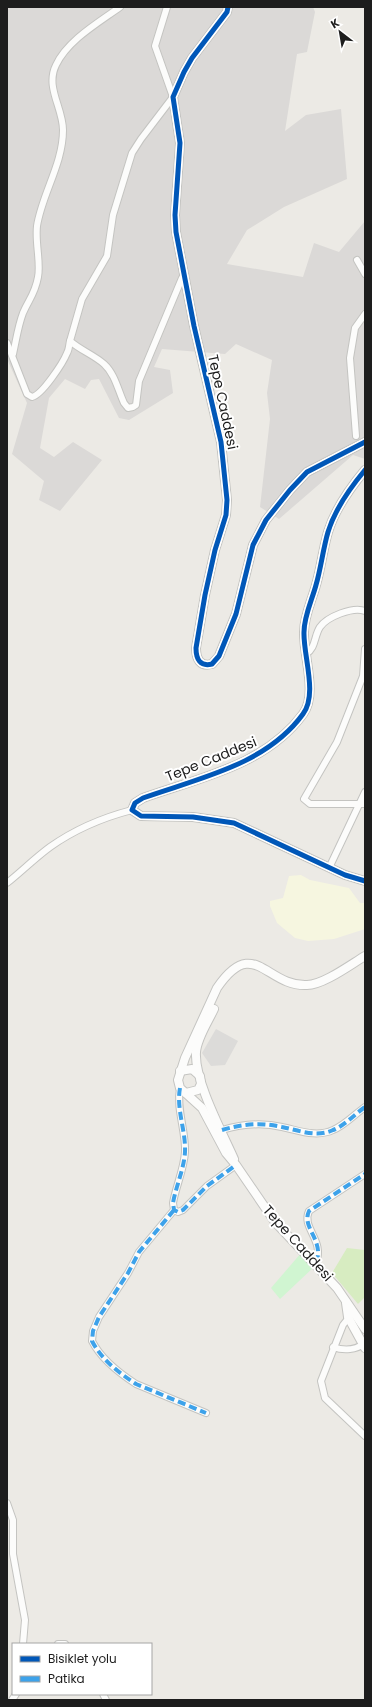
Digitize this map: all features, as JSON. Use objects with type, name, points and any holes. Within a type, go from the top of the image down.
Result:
[{"type":"street","points":[[13,354],[23,313],[35,294],[39,275],[36,247],[37,225],[59,156],[63,131],[61,112],[51,79],[55,66],[62,54],[75,41],[120,7]]},
{"type":"street","points":[[167,7],[155,46],[173,97]]},
{"type":"street","points":[[7,343],[13,354],[28,394],[35,397],[53,376],[68,353],[82,299],[107,256],[113,215],[132,153],[173,97],[192,58],[223,18],[228,7]]},
{"type":"street","name":"Tepe Caddesi","points":[[173,97],[180,143],[175,215],[176,232],[194,326],[221,442],[227,500],[226,514],[215,550],[205,595],[196,648],[196,655],[200,663],[203,665],[212,664],[219,656],[239,604],[253,545],[266,520],[290,490],[307,472],[365,442]]},
{"type":"street","points":[[356,260],[365,274]]},
{"type":"street","points":[[70,341],[104,364],[113,376],[125,406],[134,407],[136,405],[139,381],[182,278],[185,275]]},
{"type":"street","points":[[356,436],[350,358],[355,328],[365,314]]},
{"type":"street","name":"Tepe Caddesi","points":[[132,810],[135,803],[143,798],[248,761],[258,756],[278,741],[307,708],[310,690],[304,625],[316,586],[329,532],[342,503],[365,470]]},
{"type":"street","points":[[306,654],[312,648],[319,629],[325,622],[355,610],[365,611]]},
{"type":"street","points":[[362,804],[310,804],[304,799],[337,742],[363,676],[365,649]]},
{"type":"street","points":[[329,868],[362,804],[365,792]]},
{"type":"street","points":[[7,883],[50,847],[72,834],[116,814],[132,810],[141,816],[193,817],[234,823],[329,868],[365,881]]},
{"type":"street","points":[[180,1071],[192,1069],[200,1076],[201,1084],[198,1090],[190,1093],[183,1090],[178,1080],[180,1071],[218,988],[229,974],[239,965],[252,964],[261,967],[285,982],[309,985],[328,978],[365,956]]},
{"type":"street","name":"Tepe Caddesi","points":[[229,974],[197,1045],[197,1061],[200,1076],[236,1165]]},
{"type":"street","points":[[183,1090],[178,1098],[185,1139],[185,1153],[173,1203],[174,1210],[139,1252],[116,1293],[99,1317],[92,1336],[99,1352],[127,1378],[142,1387],[206,1413]]},
{"type":"street","name":"Tepe Caddesi","points":[[183,1090],[202,1108],[226,1153],[236,1165],[275,1222],[316,1263],[337,1288],[346,1302],[351,1316]]},
{"type":"street","points":[[222,1130],[241,1124],[261,1124],[282,1127],[305,1133],[332,1131],[365,1107]]},
{"type":"street","points":[[174,1210],[178,1212],[183,1210],[207,1186],[236,1165]]},
{"type":"street","points":[[316,1263],[319,1250],[308,1224],[307,1215],[309,1211],[365,1174]]},
{"type":"street","points":[[351,1316],[365,1329]]},
{"type":"street","points":[[333,1347],[348,1349],[364,1345],[351,1316]]},
{"type":"street","points":[[351,1316],[333,1347],[321,1381],[325,1398],[365,1436]]},
{"type":"street","points":[[7,1503],[13,1520],[13,1554],[26,1620],[23,1643]]},
{"type":"shaded area","points":[[7,7],[313,7],[315,12],[307,52],[297,54],[285,131],[306,115],[341,109],[347,179],[284,207],[247,230],[227,264],[303,277],[314,243],[339,252],[365,221],[365,459],[353,455],[279,519],[260,507],[270,419],[267,393],[272,360],[236,344],[225,354],[162,349],[154,367],[170,370],[173,393],[129,420],[119,418],[99,379],[91,380],[85,389],[65,379],[49,398],[40,448],[54,457],[73,442],[102,460],[60,511],[39,500],[44,481],[12,454],[27,403],[7,359]]},
{"type":"shaded area","points":[[301,875],[310,880],[349,888],[360,903],[365,903],[365,929],[334,939],[308,941],[295,938],[277,923],[270,906],[270,901],[283,898],[289,876]]},
{"type":"shaded area","points":[[216,1029],[238,1041],[225,1065],[211,1066],[202,1053]]},
{"type":"green space","points":[[347,1248],[365,1250],[365,1297],[358,1304],[332,1273]]},
{"type":"green space","points":[[302,1252],[315,1266],[280,1299],[271,1288]]},
{"type":"marked path","points":[[180,1088],[179,1104],[185,1152],[173,1203],[174,1210],[178,1212],[183,1210],[207,1186],[236,1165]]},
{"type":"marked path","points":[[222,1130],[237,1126],[259,1124],[274,1125],[307,1133],[327,1132],[341,1126],[365,1107]]},
{"type":"marked path","points":[[316,1263],[318,1248],[308,1223],[307,1217],[309,1211],[365,1174]]},
{"type":"marked path","points":[[174,1210],[139,1252],[128,1273],[99,1317],[93,1331],[92,1341],[100,1354],[111,1365],[136,1384],[206,1413]]},
{"type":"cycle path","points":[[228,7],[227,12],[192,58],[173,97],[180,143],[175,215],[176,232],[194,326],[221,442],[227,500],[226,515],[215,550],[205,595],[196,648],[198,659],[202,663],[208,665],[212,664],[219,656],[236,614],[253,545],[266,520],[290,490],[307,472],[365,442]]},
{"type":"cycle path","points":[[365,470],[344,499],[331,523],[326,538],[318,579],[304,626],[304,641],[310,685],[307,706],[303,714],[288,731],[270,746],[251,758],[230,768],[143,798],[135,803],[132,810],[141,816],[193,817],[234,823],[345,875],[365,881]]}]
